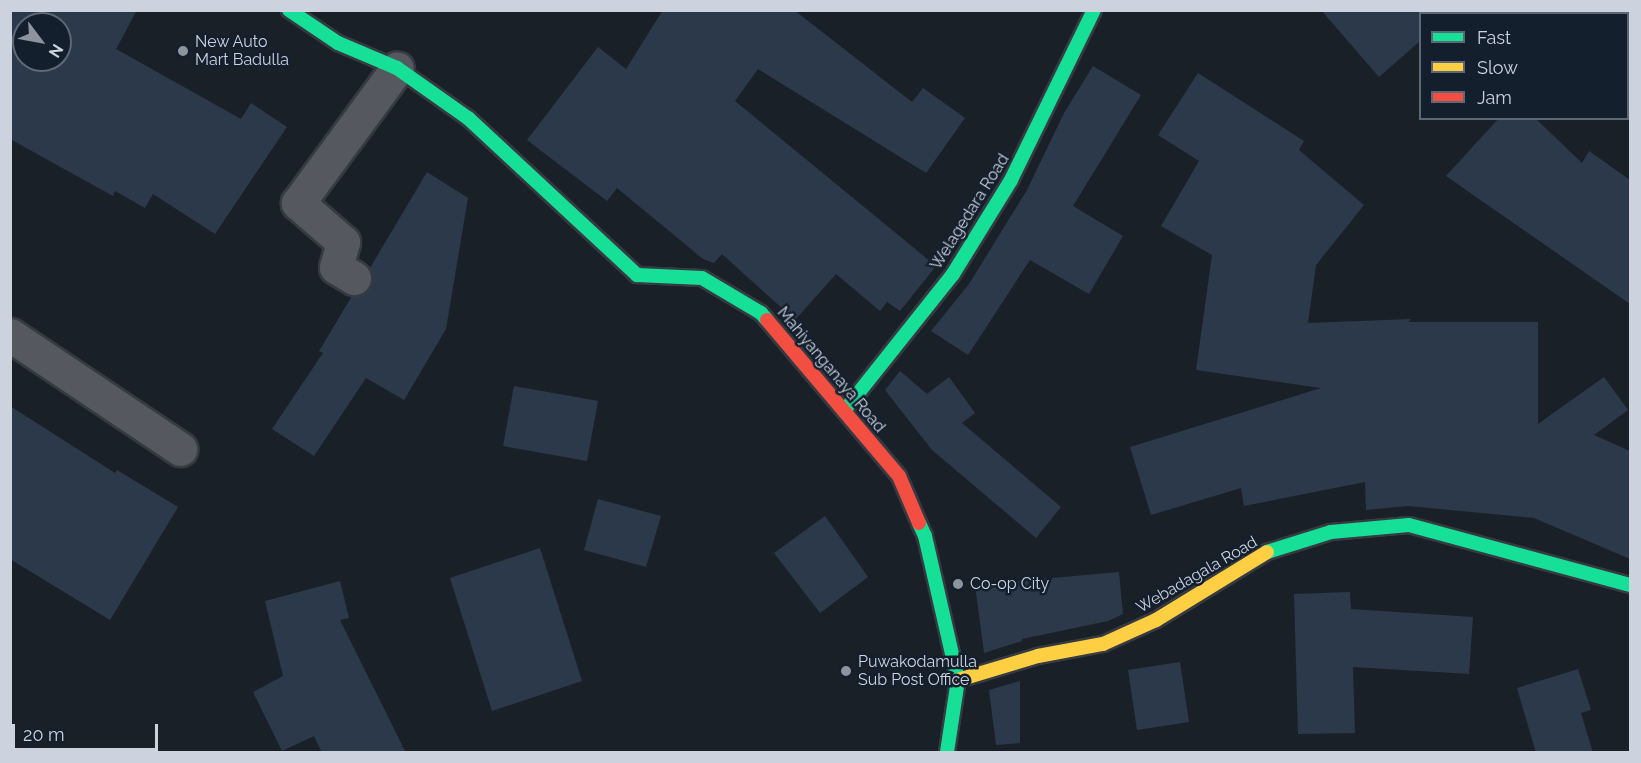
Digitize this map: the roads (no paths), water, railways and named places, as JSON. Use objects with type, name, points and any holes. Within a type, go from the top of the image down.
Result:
[{"type":"street","name":"Mahiyanganaya Road","points":[[289,10],[338,43],[398,68],[468,118],[637,274],[702,278],[761,313],[898,476],[925,536],[958,680],[947,753]]},
{"type":"street","name":"Welagedara Road","points":[[844,411],[953,274],[1011,180],[1094,10]]},
{"type":"street","points":[[354,278],[336,267],[343,242],[298,203],[398,68]]},
{"type":"street","points":[[10,335],[180,449]]},
{"type":"street","name":"Webadagala Road","points":[[958,680],[1038,656],[1103,644],[1156,620],[1268,552],[1330,532],[1409,525],[1630,585]]},
{"type":"place","name":"New Auto Mart Badulla","points":[[183,51]]},
{"type":"place","name":"Co-op City","points":[[958,584]]},
{"type":"place","name":"Puwakodamulla Sub Post Office","points":[[846,671]]}]
